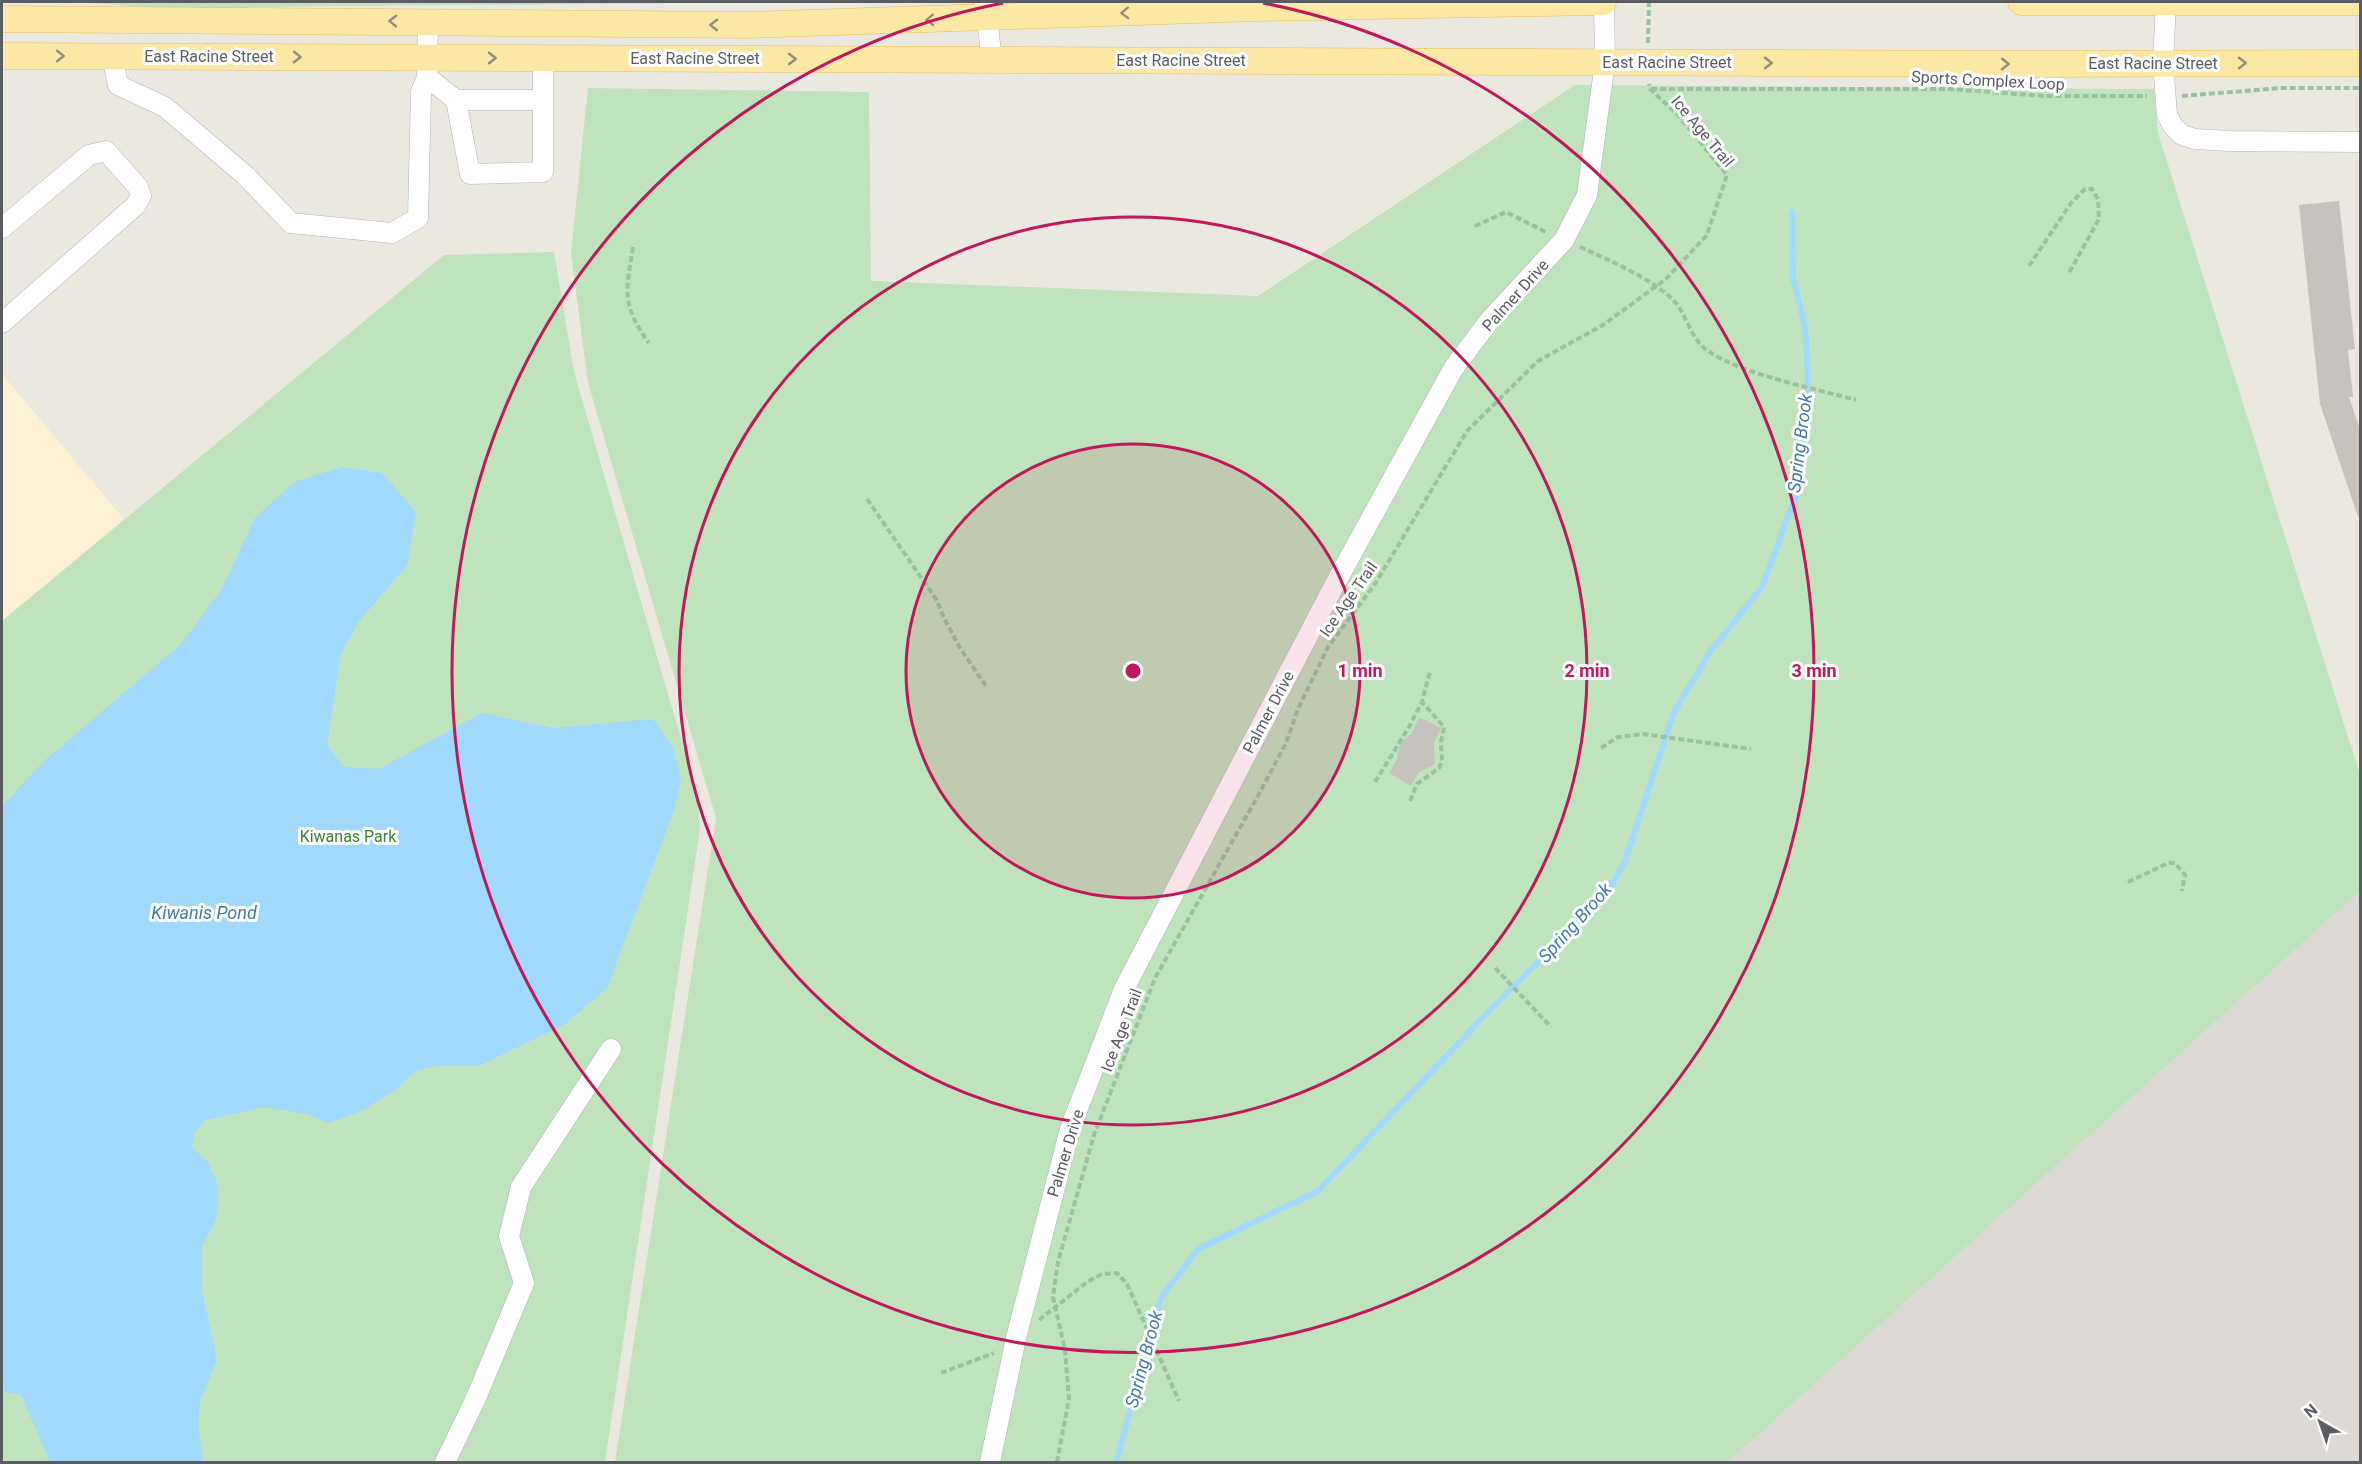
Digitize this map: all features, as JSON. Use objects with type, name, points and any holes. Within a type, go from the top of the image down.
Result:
[{"type":"main road","name":"East Racine Street","points":[[2,19],[749,25],[986,10],[1604,2]]},
{"type":"main road","points":[[2021,2],[2361,2]]},
{"type":"main road","name":"East Racine Street","points":[[2,56],[112,56],[428,67],[543,58],[2361,63]]},
{"type":"street","name":"Palmer Drive","points":[[990,1462],[1016,1338],[1070,1129],[1124,989],[1335,584],[1454,369],[1489,321],[1564,240],[1587,195],[1605,62],[1604,2]]},
{"type":"street","points":[[2166,2],[2163,63],[2167,115],[2182,135],[2195,139],[2361,142]]},
{"type":"street","points":[[986,10],[992,60]]},
{"type":"street","points":[[112,56],[118,85],[165,107],[246,176],[291,223],[392,233],[418,218],[421,92],[428,67],[428,22]]},
{"type":"street","points":[[428,67],[456,100],[470,174],[543,172],[543,58]]},
{"type":"street","points":[[456,100],[543,100]]},
{"type":"street","points":[[2,228],[89,155],[99,151],[106,151],[138,187],[141,196],[136,205],[2,323]]},
{"type":"street","points":[[445,1462],[476,1398],[524,1283],[509,1236],[521,1187],[611,1049]]},
{"type":"path","name":"Ice Age Trail","points":[[1057,1462],[1069,1399],[1065,1350],[1053,1297],[1058,1262],[1094,1135],[1155,978],[1270,773],[1328,647],[1375,584],[1467,431],[1538,361],[1603,325],[1666,279],[1707,235],[1727,175],[1678,115],[1650,89],[1649,2]]},
{"type":"path","name":"Sports Complex Loop","points":[[1650,89],[1950,89],[2043,96],[2165,97],[2280,88],[2361,88]]},
{"type":"path","points":[[2029,266],[2072,203],[2085,189],[2092,189],[2098,199],[2099,219],[2069,273]]},
{"type":"path","points":[[1475,225],[1506,212],[1656,286],[1676,303],[1687,326],[1706,350],[1757,372],[1856,400]]},
{"type":"path","points":[[633,247],[626,292],[635,325],[649,343]]},
{"type":"path","points":[[867,499],[936,599],[960,648],[986,686]]},
{"type":"path","points":[[1375,782],[1422,702],[1430,672]]},
{"type":"path","points":[[1410,801],[1417,784],[1439,768],[1442,762],[1441,742],[1444,727],[1422,702]]},
{"type":"path","points":[[1601,748],[1618,737],[1643,734],[1751,749]]},
{"type":"path","points":[[2128,882],[2168,863],[2175,863],[2185,875],[2182,891]]},
{"type":"path","points":[[1495,968],[1551,1027]]},
{"type":"path","points":[[942,1373],[996,1352],[1087,1282],[1102,1274],[1117,1273],[1127,1284],[1179,1401]]},
{"type":"shaded area","points":[[2,374],[124,519],[2,621]]},
{"type":"shaded area","points":[[2360,891],[2360,1462],[1728,1462]]},
{"type":"green space","points":[[75,2],[781,2],[160,8]]},
{"type":"green space","points":[[1575,85],[2154,89],[2158,133],[2360,775],[2360,891],[1728,1462],[615,1462],[716,818],[588,383],[571,253],[588,88],[869,92],[871,281],[1258,296]]},
{"type":"green space","name":"Kiwanas Park","points":[[554,252],[574,372],[698,797],[700,829],[605,1462],[2,1462],[2,621],[444,255]]},
{"type":"water","name":"Kiwanis Pond","points":[[342,467],[382,473],[416,512],[407,566],[359,621],[341,654],[327,744],[343,767],[379,769],[482,713],[553,728],[653,719],[673,748],[681,779],[674,810],[607,988],[567,1023],[479,1066],[435,1066],[416,1071],[394,1091],[363,1110],[330,1123],[305,1114],[265,1107],[206,1120],[194,1133],[192,1147],[208,1162],[217,1182],[218,1203],[215,1222],[202,1246],[202,1291],[217,1359],[200,1401],[198,1425],[203,1462],[50,1462],[21,1395],[2,1391],[2,806],[44,761],[181,644],[221,590],[255,518],[294,482]]},
{"type":"building","points":[[2339,201],[2355,349],[2348,350],[2353,397],[2349,397],[2361,432],[2361,517],[2358,517],[2320,404],[2299,205]]},
{"type":"building","points":[[1419,717],[1441,728],[1434,743],[1435,764],[1418,773],[1411,786],[1389,773],[1397,759],[1400,744],[1412,733]]},
{"type":"waterway","name":"Spring Brook","points":[[1116,1462],[1161,1297],[1198,1249],[1318,1191],[1487,1013],[1607,892],[1624,864],[1674,712],[1710,652],[1762,587],[1796,495],[1808,375],[1805,328],[1793,278],[1792,212]]}]
